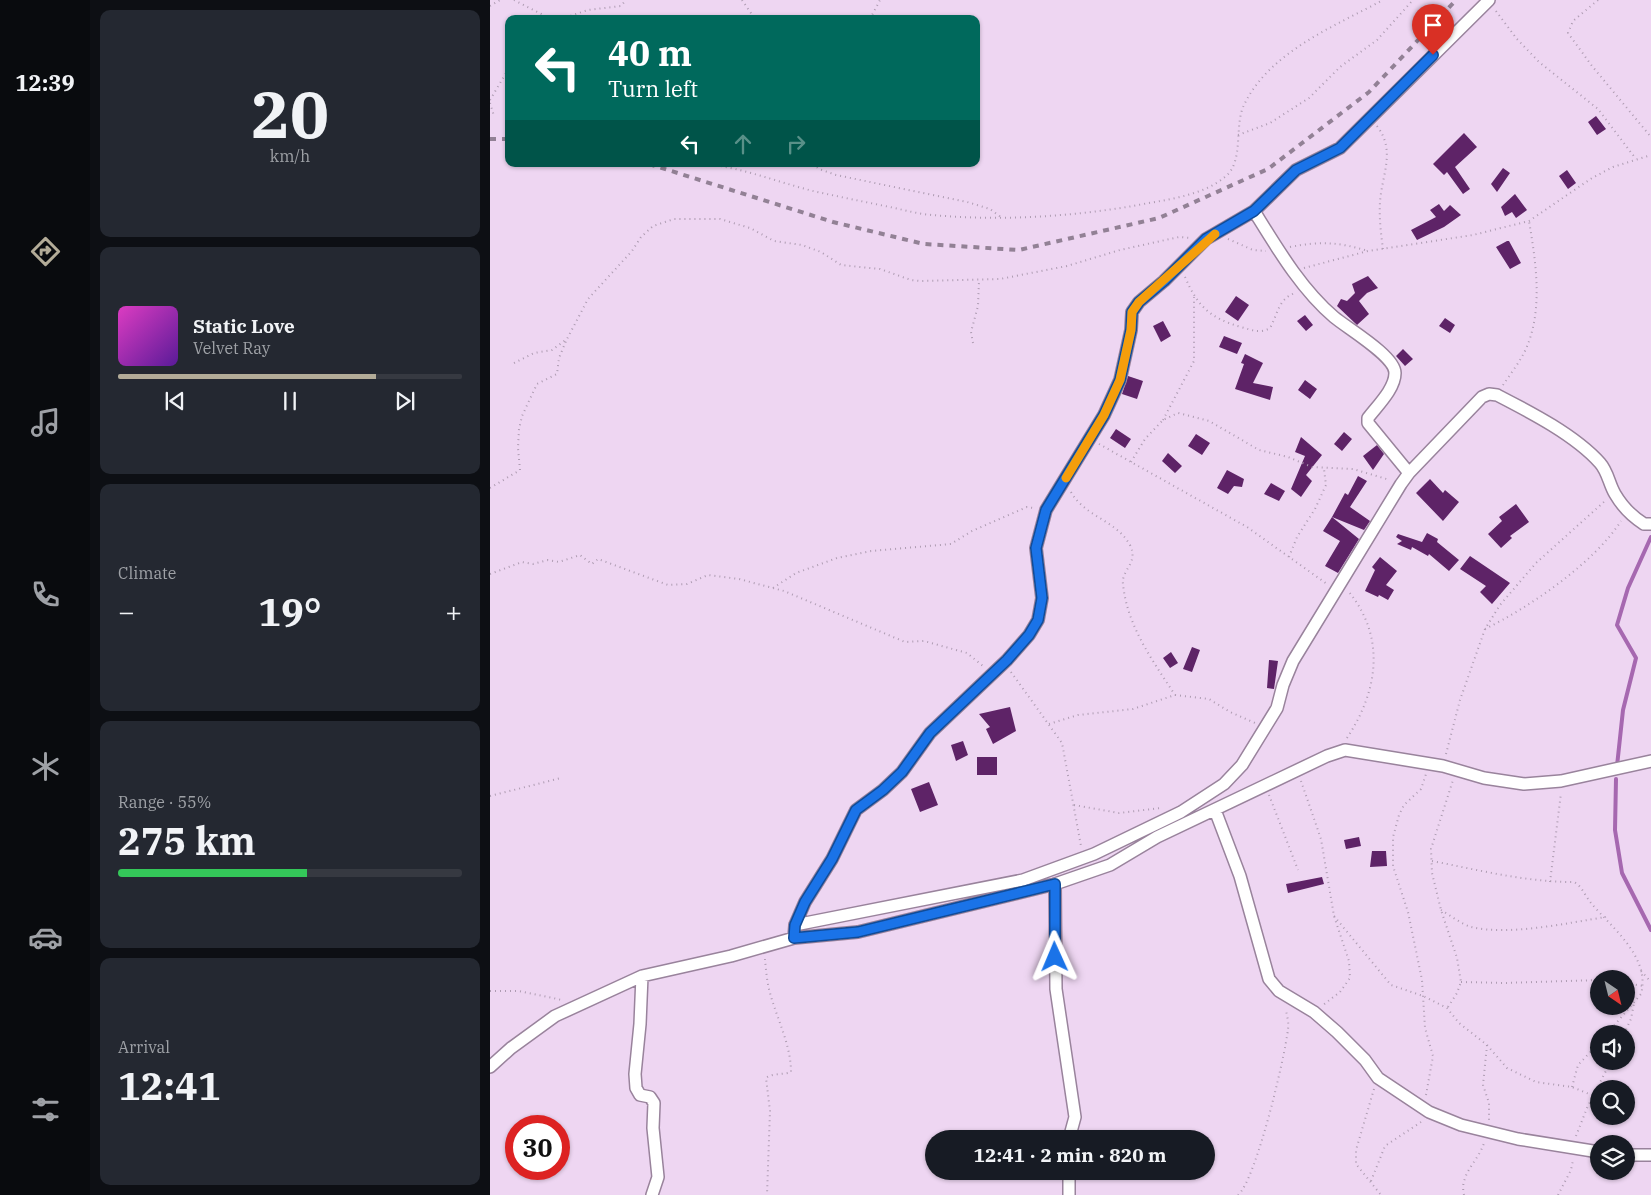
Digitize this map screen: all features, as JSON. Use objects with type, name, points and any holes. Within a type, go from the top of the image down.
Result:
[{"type":"street","points":[[794,938],[795,925],[805,902],[832,859],[856,810],[883,790],[902,772],[930,733],[1007,660],[1029,635],[1038,620],[1042,598],[1036,548],[1046,510],[1091,439],[1120,380],[1131,330],[1132,312],[1139,302],[1180,266],[1206,239],[1254,211],[1296,170],[1340,148],[1491,3]]},
{"type":"street","points":[[1254,211],[1294,272],[1334,317],[1380,352],[1392,365],[1396,372],[1393,383],[1368,418],[1368,423],[1409,473]]},
{"type":"street","points":[[795,925],[1023,880],[1083,858],[1175,815],[1224,784],[1242,765],[1266,728],[1277,708],[1283,684],[1293,661],[1401,484],[1409,473],[1482,397],[1488,394],[1497,395],[1562,433],[1589,452],[1602,465],[1614,493],[1628,511],[1644,524],[1651,524]]},
{"type":"street","points":[[490,1067],[511,1048],[554,1016],[642,976],[794,938],[858,932],[1055,884],[1110,865],[1157,837],[1345,750],[1443,766],[1484,778],[1524,784],[1561,781],[1651,761]]},
{"type":"street","points":[[1214,810],[1240,876],[1269,979],[1279,991],[1314,1012],[1365,1060],[1378,1078],[1429,1112],[1461,1125],[1537,1144],[1590,1151]]},
{"type":"street","points":[[1055,884],[1056,989],[1075,1117],[1071,1130]]},
{"type":"street","points":[[642,976],[635,1074],[637,1092],[640,1095],[650,1097],[654,1103],[653,1128],[658,1177],[652,1195]]},
{"type":"street","points":[[1635,1154],[1651,1155]]},
{"type":"street","points":[[1068,1180],[1069,1195]]},
{"type":"path","points":[[490,6],[500,0]]},
{"type":"path","points":[[514,0],[543,15]]},
{"type":"path","points":[[573,15],[588,10],[621,6],[626,0]]},
{"type":"path","points":[[742,0],[752,15]]},
{"type":"path","points":[[872,15],[880,0]]},
{"type":"path","points":[[721,167],[747,172],[816,192],[931,215],[1002,218],[1101,211],[1189,194],[1212,185],[1227,175],[1235,159],[1244,105],[1266,73],[1282,59],[1311,40],[1383,0]]},
{"type":"path","points":[[1238,135],[1270,123],[1309,98],[1340,67],[1377,40],[1413,0]]},
{"type":"path","points":[[1598,0],[1573,21],[1568,32],[1592,66],[1651,137]]},
{"type":"path","points":[[1491,3],[1517,39],[1539,62],[1598,109],[1636,159]]},
{"type":"path","points":[[494,116],[490,102],[505,75]]},
{"type":"path","points":[[1371,118],[1381,131],[1388,148],[1388,161],[1380,202],[1383,249]]},
{"type":"path","points":[[1294,272],[1368,251],[1473,235],[1529,221],[1592,178],[1636,159],[1651,155]]},
{"type":"path","points":[[817,167],[836,175],[990,209],[1002,218]]},
{"type":"path","points":[[490,488],[520,470],[518,448],[522,416],[537,384],[557,374],[561,349],[588,299],[632,252],[641,236],[653,226],[674,219],[720,220],[750,228],[774,241],[802,245],[821,252],[841,265],[880,269],[911,280],[979,281],[1000,279],[1067,266],[1120,250],[1180,237],[1206,239],[1219,237],[1253,250],[1278,250],[1316,242],[1329,242],[1368,251]]},
{"type":"path","points":[[1497,395],[1525,352],[1537,302],[1529,221]]},
{"type":"path","points":[[1180,266],[1194,297],[1217,320],[1256,332],[1270,328],[1278,307],[1292,294],[1300,292]]},
{"type":"path","points":[[973,343],[971,332],[978,306],[979,281]]},
{"type":"path","points":[[1131,462],[1145,439],[1163,420],[1194,361],[1194,297]]},
{"type":"path","points":[[514,363],[534,354],[552,350],[567,339]]},
{"type":"path","points":[[1163,420],[1178,413],[1209,420],[1259,450],[1324,469],[1353,469],[1401,484]]},
{"type":"path","points":[[1091,439],[1247,527],[1289,557],[1339,587],[1357,602],[1373,637],[1374,662],[1368,699],[1337,753]]},
{"type":"path","points":[[1289,557],[1297,537],[1315,509],[1326,485],[1324,469]]},
{"type":"path","points":[[1066,478],[1076,501],[1086,511],[1120,531],[1130,544],[1133,553],[1131,565],[1122,581],[1129,617],[1175,695]]},
{"type":"path","points":[[1443,766],[1460,700],[1485,630],[1500,605],[1536,563],[1614,493]]},
{"type":"path","points":[[773,588],[796,572],[837,558],[871,552],[951,544],[972,531],[1027,507],[1046,510]]},
{"type":"path","points":[[1485,630],[1549,590],[1599,548],[1610,537],[1628,511]]},
{"type":"path","points":[[490,574],[522,562],[533,564],[548,560],[559,562],[580,555],[592,564],[598,559],[668,585],[687,584],[708,575],[739,579],[773,588],[904,642],[924,641],[967,653],[992,675]]},
{"type":"path","points":[[1007,660],[1013,677],[1062,743],[1083,858]]},
{"type":"path","points":[[1049,724],[1078,715],[1134,709],[1175,695],[1208,699],[1230,712],[1266,728]]},
{"type":"path","points":[[1371,1181],[1385,1146],[1419,1125],[1429,1112],[1425,1092],[1433,1056],[1425,1028],[1422,980],[1408,912],[1392,866],[1393,837],[1404,805],[1421,788],[1430,765]]},
{"type":"path","points":[[1448,1008],[1457,993],[1460,982],[1457,958],[1441,910],[1431,849],[1456,770]]},
{"type":"path","points":[[1298,771],[1321,839],[1334,916],[1349,961],[1350,978],[1340,992],[1314,1012]]},
{"type":"path","points":[[490,796],[562,778]]},
{"type":"path","points":[[1550,882],[1559,818],[1561,781]]},
{"type":"path","points":[[1266,786],[1298,870]]},
{"type":"path","points":[[1074,805],[1119,813],[1160,808],[1175,815]]},
{"type":"path","points":[[1432,861],[1504,876],[1550,882],[1574,882],[1580,885],[1592,904],[1622,934],[1641,971],[1651,982]]},
{"type":"path","points":[[1441,910],[1470,926],[1499,929],[1556,926],[1606,917]]},
{"type":"path","points":[[1334,916],[1391,985],[1423,996],[1448,1008],[1459,1023],[1487,1045],[1507,1068],[1536,1082],[1572,1087],[1590,1094]]},
{"type":"path","points":[[763,946],[769,992],[782,1027],[791,1063],[791,1072],[769,1076],[764,1083],[770,1111],[767,1195]]},
{"type":"path","points":[[1635,1000],[1641,994],[1643,986],[1641,971]]},
{"type":"path","points":[[1460,982],[1504,983],[1559,979],[1590,980]]},
{"type":"path","points":[[1635,985],[1643,986]]},
{"type":"path","points":[[490,991],[519,991],[579,1003]]},
{"type":"path","points":[[1238,1195],[1243,1190],[1254,1166],[1284,1054],[1288,1026],[1285,1005],[1279,991]]},
{"type":"path","points":[[1614,1025],[1623,1015]]},
{"type":"path","points":[[1464,1195],[1462,1185],[1464,1176],[1478,1157],[1487,1131],[1490,1114],[1490,1103],[1483,1085],[1487,1045]]},
{"type":"path","points":[[1572,1087],[1578,1066],[1590,1053]]},
{"type":"path","points":[[1378,1078],[1356,1150],[1356,1164],[1381,1195]]},
{"type":"path","points":[[1558,1195],[1571,1170],[1577,1130],[1590,1104]]},
{"type":"building","points":[[1596,116],[1606,129],[1597,135],[1588,122]]},
{"type":"building","points":[[1464,133],[1477,147],[1455,167],[1470,189],[1463,194],[1447,172],[1444,175],[1433,164]]},
{"type":"building","points":[[1503,168],[1510,173],[1497,192],[1491,184]]},
{"type":"building","points":[[1567,170],[1576,183],[1568,189],[1559,176]]},
{"type":"building","points":[[1515,194],[1527,210],[1516,218],[1512,212],[1505,216],[1501,207]]},
{"type":"building","points":[[1439,204],[1444,211],[1450,205],[1461,215],[1444,227],[1417,240],[1411,230],[1436,217],[1430,210]]},
{"type":"building","points":[[1509,241],[1521,263],[1510,269],[1496,247]]},
{"type":"building","points":[[1368,276],[1378,288],[1367,293],[1359,301],[1369,314],[1357,325],[1337,306],[1341,299],[1347,301],[1355,293],[1352,284]]},
{"type":"building","points":[[1236,296],[1249,305],[1238,321],[1225,312]]},
{"type":"building","points":[[1305,315],[1313,325],[1306,331],[1297,321]]},
{"type":"building","points":[[1445,318],[1455,325],[1450,333],[1439,326]]},
{"type":"building","points":[[1163,321],[1171,336],[1161,342],[1153,326]]},
{"type":"building","points":[[1224,336],[1242,343],[1237,354],[1219,347]]},
{"type":"building","points":[[1403,349],[1413,359],[1405,366],[1396,356]]},
{"type":"building","points":[[1245,354],[1263,363],[1253,383],[1273,387],[1270,400],[1235,389],[1244,364],[1241,363]]},
{"type":"building","points":[[1128,376],[1143,381],[1137,399],[1122,394]]},
{"type":"building","points":[[1305,380],[1317,389],[1310,399],[1298,390]]},
{"type":"building","points":[[1116,429],[1131,439],[1125,448],[1110,438]]},
{"type":"building","points":[[1344,432],[1352,439],[1342,451],[1334,444]]},
{"type":"building","points":[[1196,434],[1210,443],[1202,455],[1188,446]]},
{"type":"building","points":[[1301,437],[1322,455],[1306,475],[1312,481],[1301,497],[1291,489],[1305,456],[1295,452]]},
{"type":"building","points":[[1377,445],[1384,454],[1373,470],[1363,456]]},
{"type":"building","points":[[1168,453],[1182,466],[1175,473],[1162,461]]},
{"type":"building","points":[[1227,470],[1244,479],[1242,487],[1234,486],[1228,494],[1217,488]]},
{"type":"building","points":[[1358,476],[1367,481],[1350,507],[1370,521],[1364,530],[1332,517],[1345,493],[1348,495]]},
{"type":"building","points":[[1430,479],[1443,493],[1445,490],[1459,502],[1443,521],[1416,493]]},
{"type":"building","points":[[1271,483],[1285,491],[1279,501],[1264,494]]},
{"type":"building","points":[[1516,504],[1529,522],[1510,536],[1512,538],[1501,548],[1488,534],[1502,521],[1499,517]]},
{"type":"building","points":[[1332,517],[1359,539],[1338,573],[1325,566],[1340,541],[1323,531]]},
{"type":"building","points":[[1427,533],[1438,539],[1437,542],[1459,560],[1449,571],[1429,554],[1428,556],[1412,547],[1411,550],[1397,544],[1402,541],[1396,537],[1398,534],[1422,542]]},
{"type":"building","points":[[1470,556],[1510,583],[1492,604],[1480,592],[1486,586],[1460,569]]},
{"type":"building","points":[[1380,557],[1397,571],[1386,585],[1394,590],[1388,600],[1365,591],[1375,570],[1372,567]]},
{"type":"building","points":[[1192,647],[1200,650],[1192,672],[1183,669]]},
{"type":"building","points":[[1171,652],[1178,663],[1170,668],[1163,658]]},
{"type":"building","points":[[1269,660],[1278,661],[1274,689],[1267,688]]},
{"type":"building","points":[[1010,707],[1016,731],[993,744],[986,729],[990,727],[979,714]]},
{"type":"building","points":[[963,741],[968,755],[956,761],[951,745]]},
{"type":"building","points":[[977,757],[997,757],[997,775],[977,775]]},
{"type":"building","points":[[929,782],[938,805],[920,812],[911,789]]},
{"type":"building","points":[[1359,837],[1361,846],[1346,849],[1344,840]]},
{"type":"building","points":[[1372,851],[1386,851],[1387,866],[1370,867]]},
{"type":"building","points":[[1322,877],[1324,884],[1288,893],[1286,884]]},
{"type":"waterway","points":[[1617,766],[1623,710],[1636,658],[1617,625],[1628,588],[1651,537]]},
{"type":"waterway","points":[[1616,779],[1615,830],[1622,873],[1651,930]]},
{"type":"railway","points":[[659,167],[833,222],[924,244],[1019,250],[1159,218],[1268,169],[1369,92],[1456,0]]},
{"type":"railway","points":[[490,139],[505,139]]},
{"type":"slow traffic","points":[[1066,478],[1091,439],[1120,380],[1131,330],[1132,312],[1139,302],[1180,266],[1206,239],[1215,234]]},
{"type":"route","points":[[1055,957],[1055,884],[858,932],[794,938],[795,925],[805,902],[832,859],[843,832],[856,810],[883,790],[902,772],[930,733],[1007,660],[1029,635],[1038,620],[1042,598],[1036,548],[1046,510],[1091,439],[1120,380],[1131,330],[1132,312],[1139,302],[1180,266],[1206,239],[1254,211],[1276,192],[1296,170],[1340,148],[1433,55]]}]
